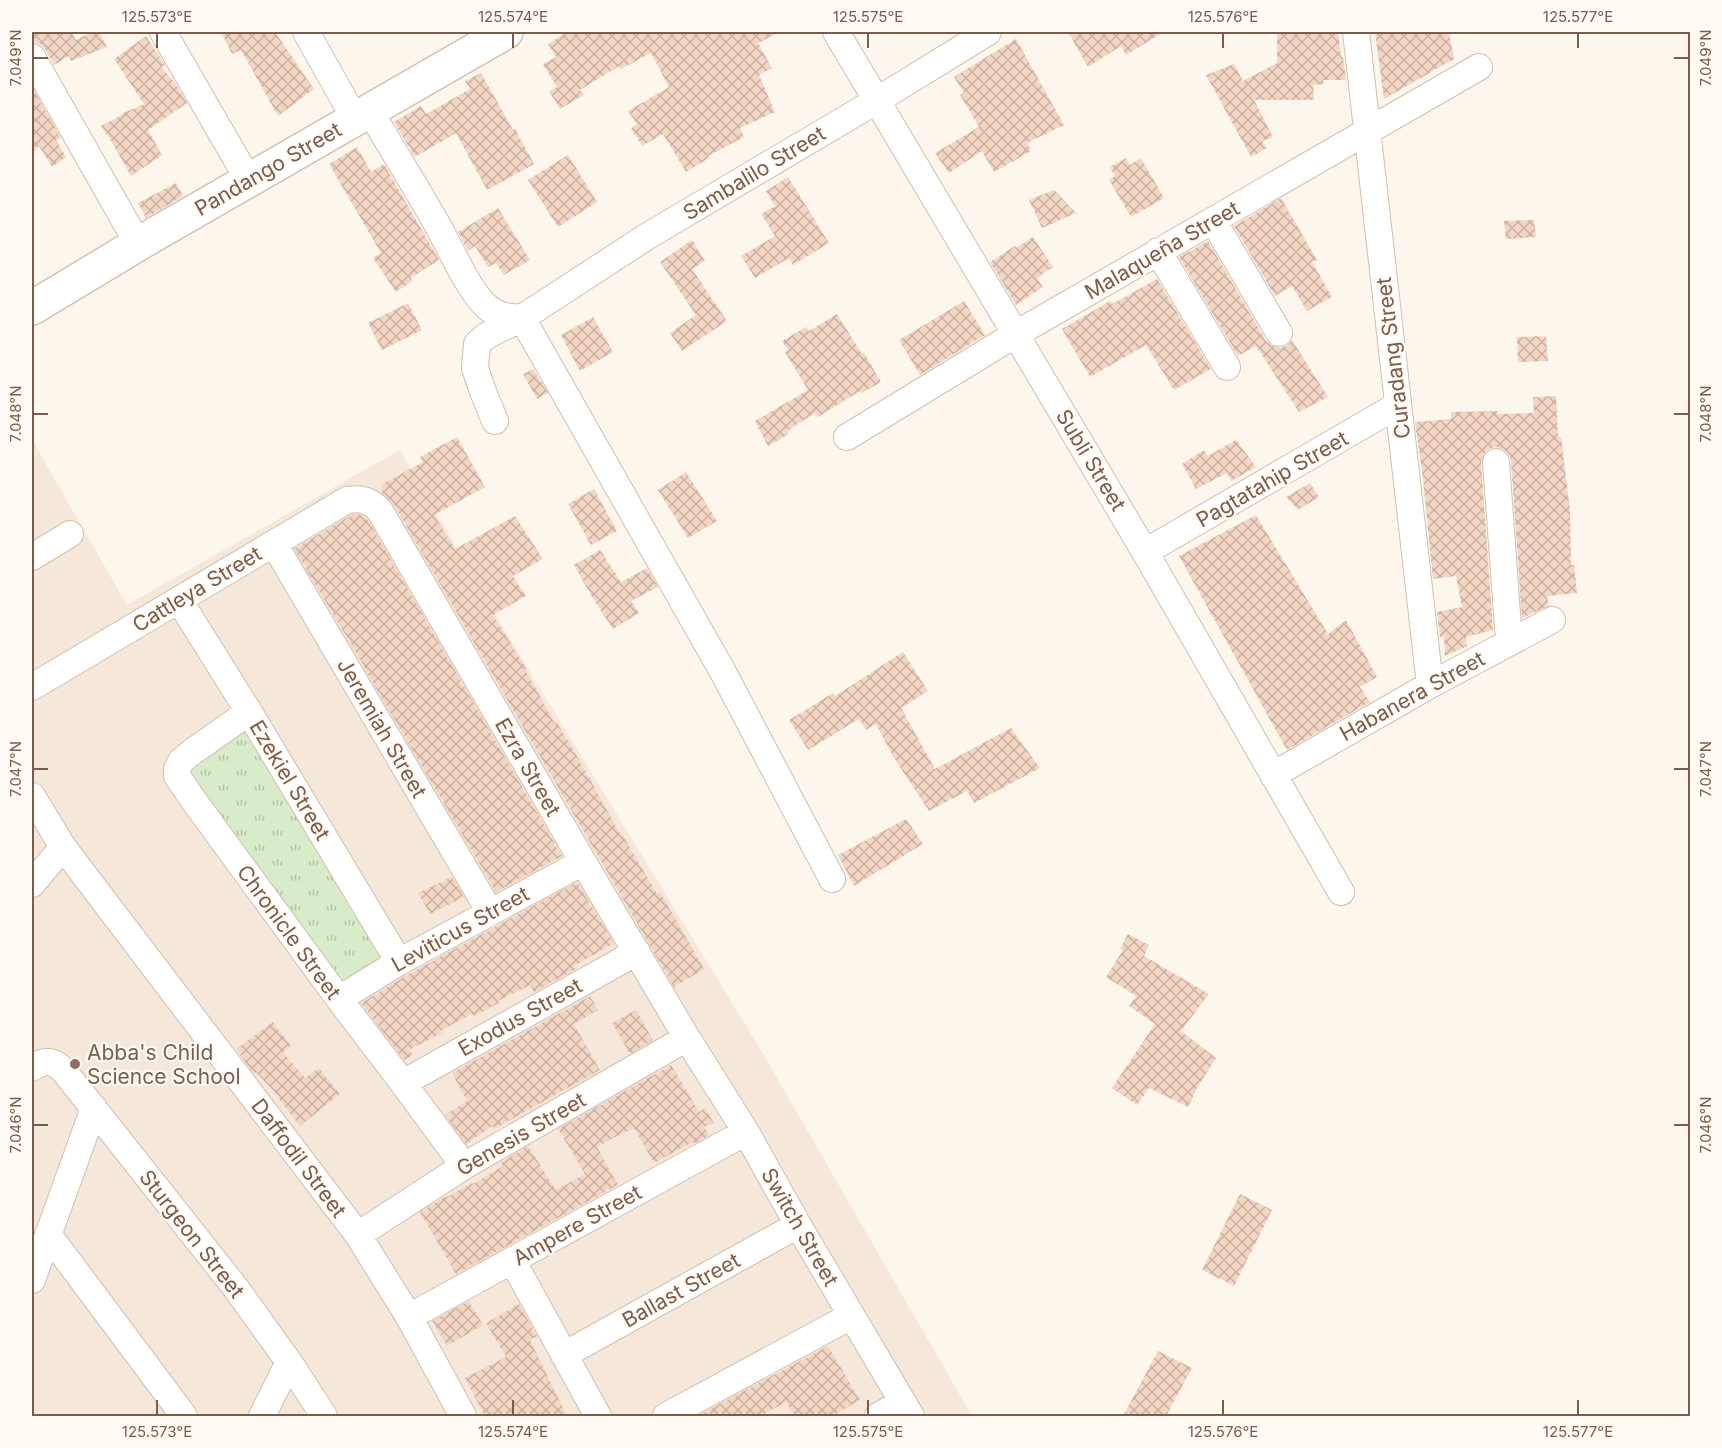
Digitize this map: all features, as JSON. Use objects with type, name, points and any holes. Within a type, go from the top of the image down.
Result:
[{"type":"street","points":[[163,32],[249,181]]},
{"type":"street","points":[[306,32],[436,222],[484,304],[496,314],[522,318],[723,672],[832,879]]},
{"type":"street","name":"Pandango Street","points":[[32,307],[506,32]]},
{"type":"street","name":"Subli Street","points":[[836,32],[1145,552],[1341,892]]},
{"type":"street","name":"Sambalilo Street","points":[[495,421],[475,368],[477,344],[486,336],[522,318],[646,237],[988,32]]},
{"type":"street","name":"Curadang Street","points":[[1356,32],[1430,685]]},
{"type":"street","points":[[32,57],[138,244]]},
{"type":"street","name":"Malaqueña Street","points":[[847,437],[1016,334],[1479,67]]},
{"type":"street","points":[[1213,220],[1280,333]]},
{"type":"street","points":[[1158,251],[1227,367]]},
{"type":"street","name":"Pagtatahip Street","points":[[1145,552],[1398,405]]},
{"type":"street","points":[[1496,462],[1509,641]]},
{"type":"street","name":"Cattleya Street","points":[[32,687],[348,500],[366,500]]},
{"type":"street","name":"Ezra Street","points":[[366,500],[380,511],[687,1038]]},
{"type":"street","points":[[32,557],[70,534]]},
{"type":"street","name":"Jeremiah Street","points":[[274,544],[490,912]]},
{"type":"street","name":"Ezekiel Street","points":[[179,600],[399,962]]},
{"type":"street","name":"Habanera Street","points":[[1273,775],[1509,641],[1552,620]]},
{"type":"street","name":"Chronicle Street","points":[[249,712],[181,761],[177,769],[177,776],[464,1166]]},
{"type":"street","name":"Daffodil Street","points":[[32,796],[63,847],[358,1235],[409,1317],[463,1416]]},
{"type":"street","points":[[32,884],[63,847]]},
{"type":"street","name":"Leviticus Street","points":[[339,999],[399,962],[583,862]]},
{"type":"street","name":"Exodus Street","points":[[403,1083],[637,952]]},
{"type":"street","name":"Genesis Street","points":[[358,1235],[464,1166],[687,1038]]},
{"type":"street","name":"Switch Street","points":[[687,1038],[746,1132],[907,1409]]},
{"type":"street","name":"Sturgeon Street","points":[[41,1065],[58,1064],[94,1108],[235,1287],[289,1362],[324,1416]]},
{"type":"street","points":[[33,1270],[94,1108]]},
{"type":"street","name":"Ampere Street","points":[[409,1317],[746,1132]]},
{"type":"street","name":"Ballast Street","points":[[564,1355],[798,1225]]},
{"type":"street","points":[[48,1234],[184,1416]]},
{"type":"street","points":[[512,1260],[598,1416]]},
{"type":"street","points":[[666,1416],[851,1316]]},
{"type":"street","points":[[262,1416],[289,1362]]},
{"type":"street","points":[[878,1416],[907,1409]]},
{"type":"shaded area","points":[[32,440],[127,605],[400,450],[496,616],[765,1057],[972,1416],[32,1416]]},
{"type":"green space","points":[[244,727],[387,955],[336,986],[181,770]]},
{"type":"building","points":[[32,32],[71,32],[76,40],[92,32],[99,32],[107,47],[71,61],[69,56],[54,65],[45,49],[35,43]]},
{"type":"building","points":[[221,32],[275,32],[314,89],[278,116],[241,50],[232,54]]},
{"type":"building","points":[[567,32],[780,32],[758,43],[772,68],[759,75],[775,112],[740,128],[744,137],[708,156],[709,158],[686,172],[663,134],[642,146],[631,128],[637,124],[628,111],[669,87],[651,53],[621,69],[619,66],[580,90],[584,95],[560,109],[549,91],[557,87],[543,64],[556,57],[548,44]]},
{"type":"building","points":[[1068,32],[1164,32],[1126,55],[1121,46],[1088,67]]},
{"type":"building","points":[[1277,32],[1338,32],[1346,80],[1323,80],[1324,84],[1313,85],[1314,100],[1254,100],[1273,137],[1262,141],[1267,148],[1251,157],[1206,75],[1234,64],[1243,81],[1277,63]]},
{"type":"building","points":[[1375,32],[1449,32],[1454,59],[1384,99]]},
{"type":"building","points":[[146,36],[165,65],[161,67],[175,83],[187,103],[148,130],[162,155],[131,176],[101,126],[144,104],[114,59]]},
{"type":"building","points":[[1016,39],[1064,125],[1027,143],[1031,151],[994,172],[982,151],[949,173],[935,153],[979,127],[960,95],[964,93],[954,77]]},
{"type":"building","points":[[481,73],[534,164],[487,190],[456,133],[415,157],[394,122],[421,106],[426,114],[470,89],[465,81]]},
{"type":"building","points":[[32,87],[61,138],[56,140],[66,157],[52,167],[39,146],[32,153]]},
{"type":"building","points":[[357,147],[371,172],[384,164],[439,260],[411,278],[412,281],[396,292],[373,258],[381,253],[329,164]]},
{"type":"building","points":[[568,155],[597,202],[558,227],[528,180]]},
{"type":"building","points":[[1126,158],[1130,165],[1141,158],[1164,198],[1131,217],[1109,180],[1115,176],[1110,167]]},
{"type":"building","points":[[788,177],[829,243],[793,265],[789,258],[755,278],[741,256],[775,236],[761,214],[775,206],[766,191]]},
{"type":"building","points":[[176,183],[183,196],[146,218],[138,203]]},
{"type":"building","points":[[1054,190],[1076,213],[1042,228],[1029,200]]},
{"type":"building","points":[[1281,198],[1317,260],[1312,262],[1332,297],[1307,311],[1292,286],[1275,296],[1234,226]]},
{"type":"building","points":[[498,208],[530,260],[504,275],[496,263],[488,267],[475,246],[468,251],[458,232]]},
{"type":"building","points":[[1534,220],[1536,237],[1506,239],[1504,221]]},
{"type":"building","points":[[1033,237],[1053,267],[1037,278],[1043,287],[1016,305],[990,262]]},
{"type":"building","points":[[692,240],[705,261],[692,269],[727,321],[682,351],[670,333],[696,315],[660,262]]},
{"type":"building","points":[[1208,241],[1266,341],[1280,348],[1287,346],[1292,340],[1328,397],[1299,412],[1256,346],[1238,356],[1179,257]]},
{"type":"building","points":[[1157,279],[1211,369],[1174,390],[1146,345],[1090,377],[1062,329],[1110,301],[1112,304]]},
{"type":"building","points":[[964,301],[985,335],[920,375],[899,340]]},
{"type":"building","points":[[408,303],[422,330],[382,350],[368,323]]},
{"type":"building","points":[[837,314],[881,382],[862,393],[860,391],[818,417],[815,413],[787,431],[789,434],[768,446],[755,421],[808,390],[785,352],[788,350],[782,341],[806,327],[809,331]]},
{"type":"building","points":[[593,317],[613,352],[580,371],[561,335]]},
{"type":"building","points":[[1546,336],[1548,361],[1518,362],[1517,337]]},
{"type":"building","points":[[533,369],[548,393],[537,399],[523,374]]},
{"type":"building","points":[[1556,396],[1558,437],[1561,437],[1570,510],[1571,565],[1574,565],[1577,593],[1547,596],[1549,606],[1522,618],[1511,461],[1509,454],[1503,449],[1496,447],[1488,449],[1481,463],[1493,630],[1466,637],[1467,646],[1445,656],[1444,636],[1440,637],[1437,612],[1462,607],[1456,576],[1433,579],[1415,422],[1451,419],[1451,412],[1534,413],[1533,397]]},
{"type":"building","points":[[457,437],[485,487],[434,515],[455,549],[515,516],[543,559],[513,576],[526,596],[493,615],[526,668],[555,724],[557,723],[574,751],[622,837],[657,894],[660,892],[704,969],[674,987],[393,503],[381,492],[383,490],[381,485],[423,462],[420,457]]},
{"type":"building","points":[[1236,440],[1256,467],[1231,481],[1227,473],[1196,489],[1182,464],[1204,450],[1208,456]]},
{"type":"building","points":[[686,472],[717,521],[688,538],[658,490]]},
{"type":"building","points":[[1310,483],[1319,497],[1298,510],[1286,497]]},
{"type":"building","points":[[594,489],[617,531],[591,545],[568,504]]},
{"type":"building","points":[[353,514],[361,515],[368,520],[562,856],[496,892],[294,549]]},
{"type":"building","points":[[1256,515],[1328,634],[1346,620],[1377,677],[1360,687],[1370,702],[1287,750],[1179,556]]},
{"type":"building","points":[[600,550],[621,582],[647,568],[658,587],[631,601],[639,613],[613,629],[574,565]]},
{"type":"building","points":[[903,652],[928,691],[901,708],[935,769],[1011,728],[1040,768],[974,803],[967,791],[929,811],[894,758],[876,724],[866,730],[859,719],[808,750],[789,720],[833,693],[835,696]]},
{"type":"building","points":[[906,819],[923,844],[854,886],[838,855]]},
{"type":"building","points":[[452,877],[464,897],[430,914],[418,893]]},
{"type":"building","points":[[577,882],[614,943],[574,966],[576,969],[534,992],[530,985],[474,1016],[472,1014],[440,1031],[442,1033],[409,1050],[413,1055],[404,1060],[361,1003],[407,975]]},
{"type":"building","points":[[1128,934],[1149,945],[1144,956],[1209,994],[1181,1031],[1216,1058],[1188,1107],[1149,1088],[1137,1105],[1112,1088],[1155,1024],[1129,1006],[1136,996],[1106,977],[1123,950],[1120,949]]},
{"type":"building","points":[[590,996],[598,1010],[574,1024],[600,1070],[494,1129],[493,1126],[466,1144],[445,1115],[467,1101],[452,1073]]},
{"type":"building","points":[[636,1010],[653,1040],[630,1054],[612,1023]]},
{"type":"building","points":[[273,1022],[291,1046],[283,1052],[305,1078],[319,1068],[340,1094],[300,1126],[280,1098],[256,1072],[254,1074],[236,1049]]},
{"type":"building","points":[[671,1065],[699,1112],[705,1108],[714,1123],[704,1127],[709,1135],[654,1163],[634,1128],[597,1147],[618,1185],[456,1274],[420,1212],[503,1166],[501,1163],[528,1146],[556,1190],[585,1174],[558,1129]]},
{"type":"building","points":[[1240,1194],[1272,1210],[1234,1286],[1202,1270]]},
{"type":"building","points":[[469,1301],[483,1325],[447,1346],[432,1321]]},
{"type":"building","points":[[519,1304],[537,1336],[530,1340],[567,1416],[485,1416],[465,1378],[506,1357],[486,1323]]},
{"type":"building","points":[[828,1346],[860,1400],[832,1416],[795,1416],[786,1402],[760,1416],[697,1416]]},
{"type":"building","points":[[1158,1351],[1192,1368],[1166,1416],[1123,1416]]},
{"type":"place","name":"Abba's Child Science School","points":[[75,1064]]}]
